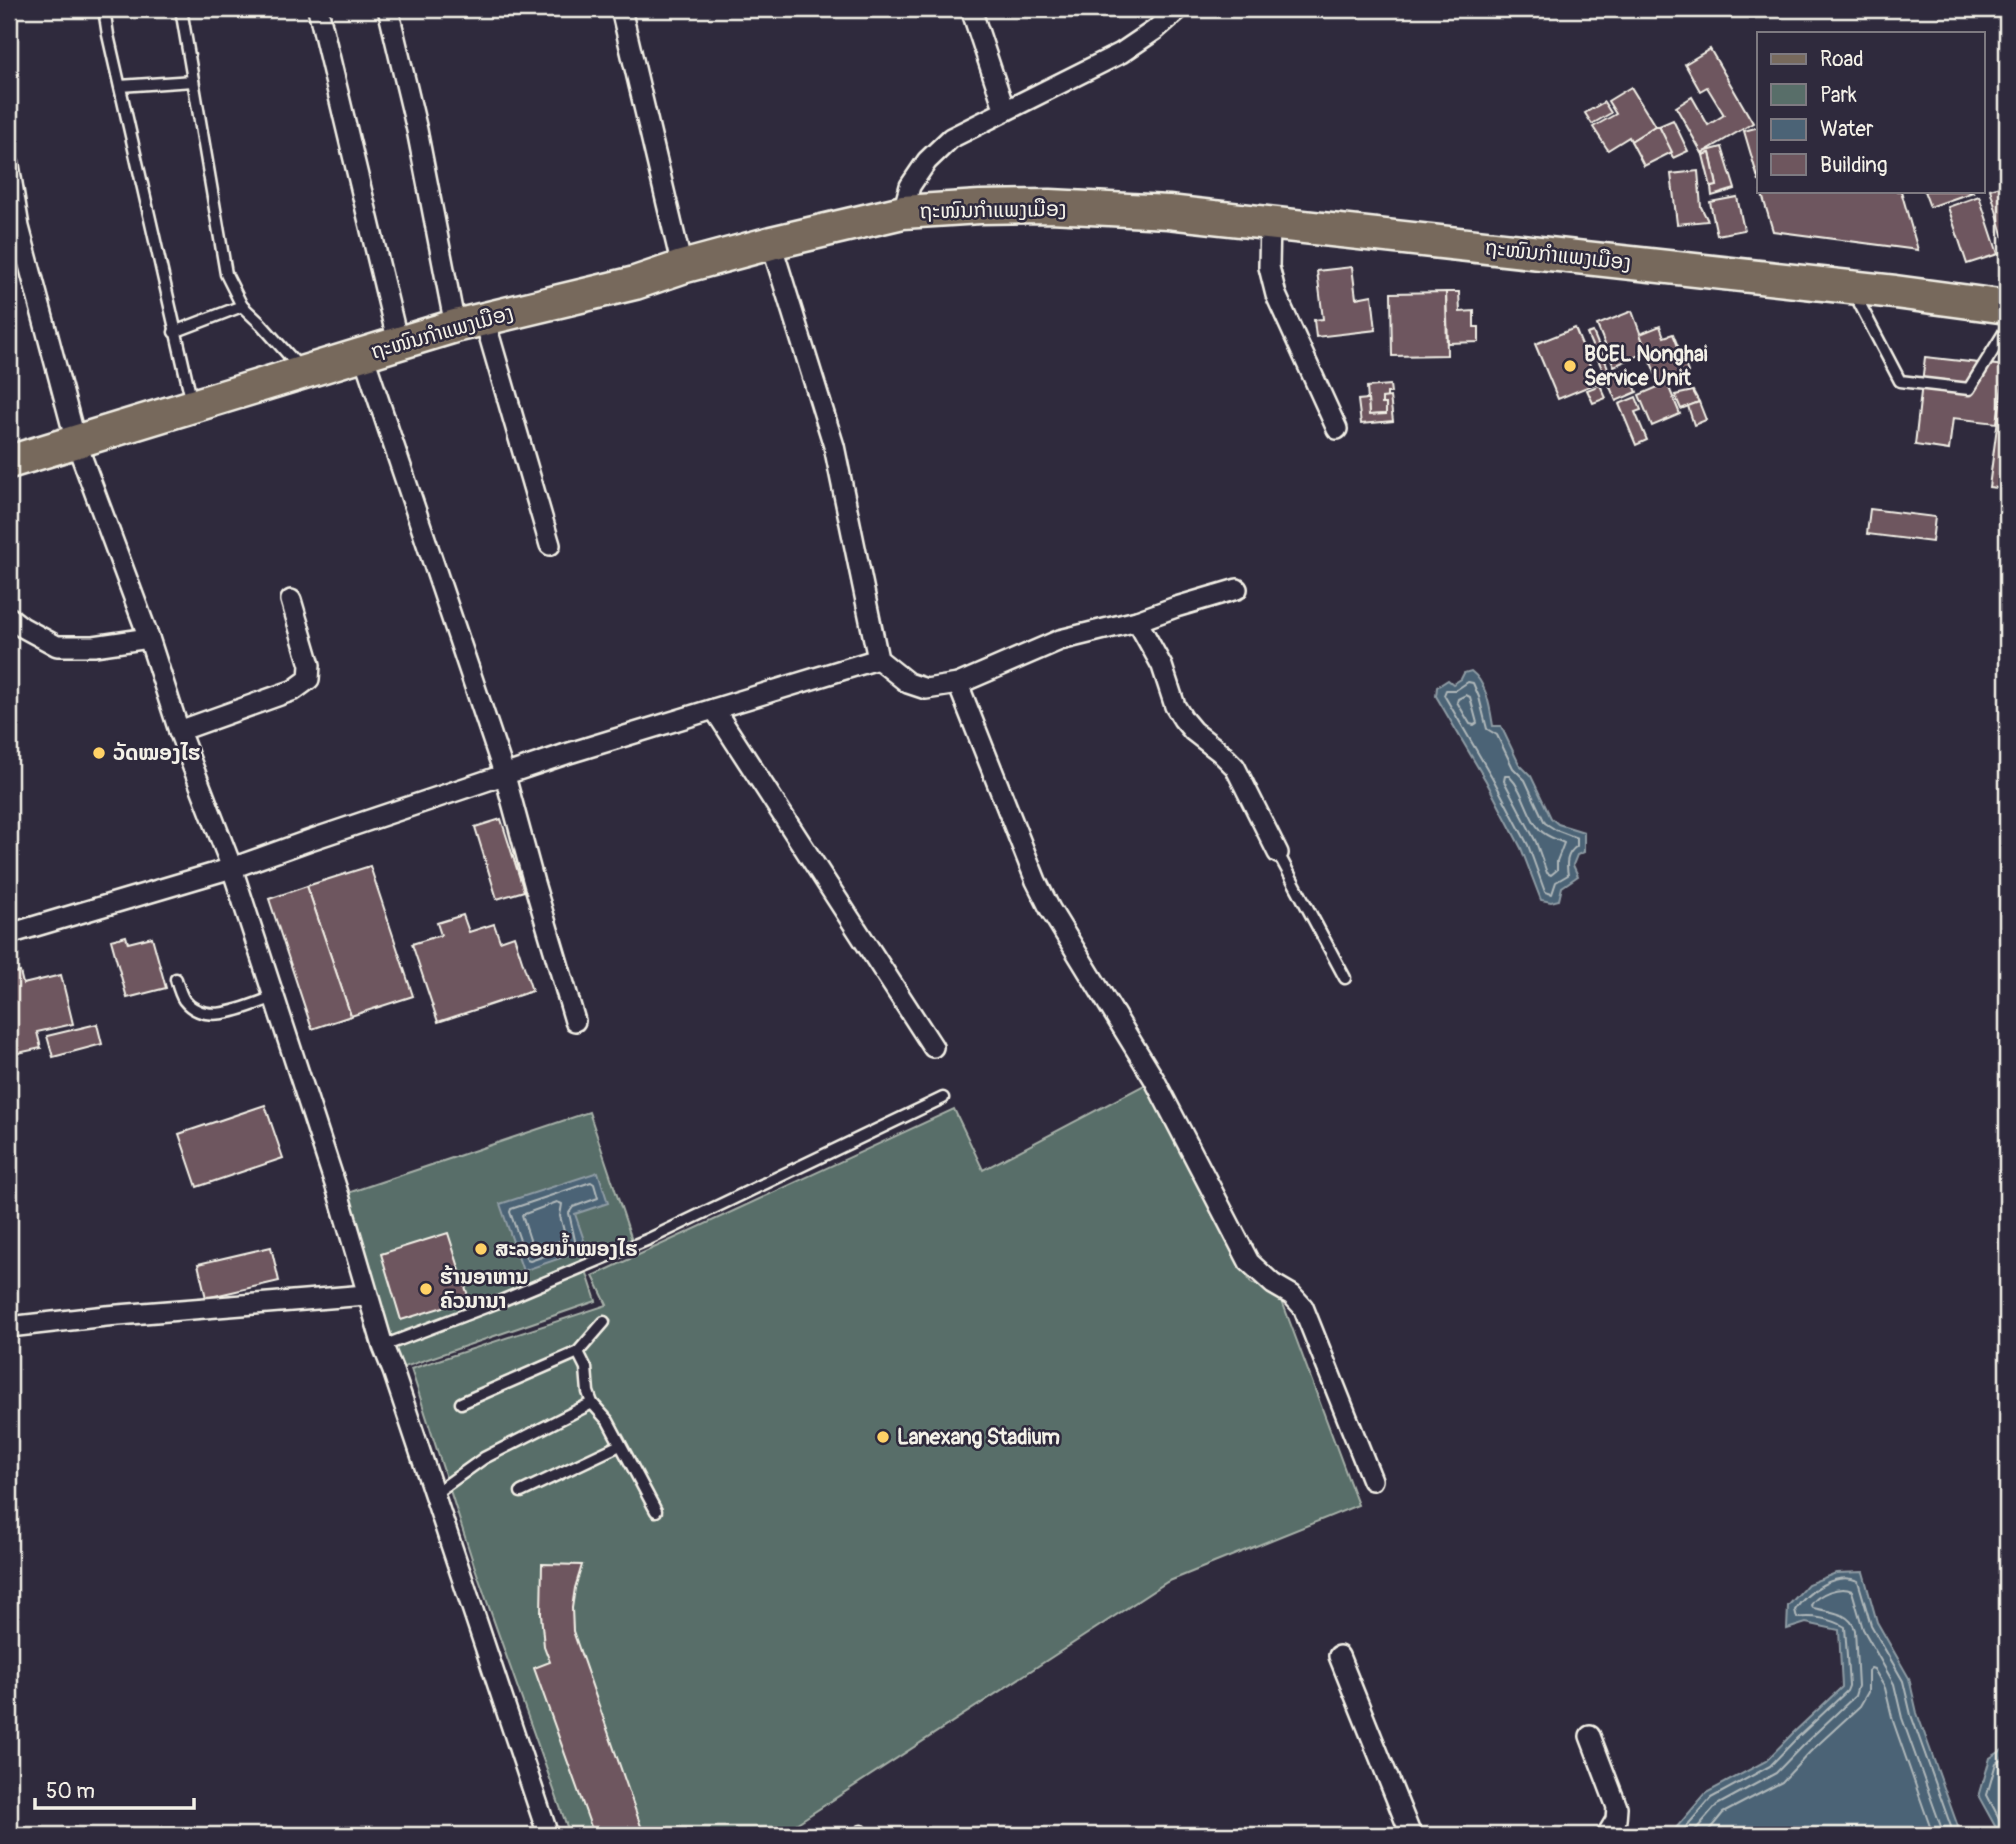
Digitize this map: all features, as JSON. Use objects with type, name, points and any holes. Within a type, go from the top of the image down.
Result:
[{"type":"main road","name":"ຖະໜົນກຳແພງເມືອງ","points":[[9,463],[469,322],[635,283],[771,243],[904,212],[1050,206],[1168,212],[1851,287],[2007,307]]},
{"type":"street","points":[[318,9],[398,343]]},
{"type":"street","points":[[388,9],[417,130],[469,322],[550,545]]},
{"type":"street","points":[[621,9],[682,267]]},
{"type":"street","points":[[971,9],[1005,111]]},
{"type":"street","points":[[904,212],[910,186],[927,161],[951,138],[1122,53],[1179,9]]},
{"type":"street","points":[[9,165],[19,227],[76,442],[149,638],[179,731],[232,868],[339,1196],[366,1295],[548,1835]]},
{"type":"street","points":[[1270,223],[1269,267],[1276,295],[1338,429]]},
{"type":"street","points":[[771,243],[834,446],[878,659],[908,682],[926,689],[958,684],[1060,640],[1137,621],[1237,589]]},
{"type":"street","points":[[363,354],[505,776],[575,1021]]},
{"type":"street","points":[[179,731],[294,690],[309,679],[310,666],[291,600]]},
{"type":"street","points":[[9,617],[57,646],[94,646],[149,638]]},
{"type":"street","points":[[1137,621],[1162,666],[1179,712],[1193,731],[1235,767],[1278,853]]},
{"type":"street","points":[[9,934],[232,868],[566,754],[878,659]]},
{"type":"street","points":[[958,684],[1036,881],[1050,909],[1154,1079],[1249,1262],[1273,1284],[1292,1295],[1303,1307],[1372,1480]]},
{"type":"street","points":[[714,709],[933,1047]]},
{"type":"street","points":[[9,1327],[106,1316],[366,1295]]},
{"type":"street","points":[[1339,1656],[1411,1835]]},
{"type":"street","points":[[1590,1736],[1617,1807],[1616,1820],[1607,1835]]},
{"type":"lane","points":[[104,9],[192,407]]},
{"type":"lane","points":[[181,9],[226,274],[242,306],[304,373]]},
{"type":"lane","points":[[120,86],[193,81]]},
{"type":"lane","points":[[1851,287],[1900,382],[1969,389],[2007,328]]},
{"type":"lane","points":[[174,332],[242,306]]},
{"type":"lane","points":[[1278,853],[1345,978]]},
{"type":"lane","points":[[176,979],[182,998],[192,1007],[206,1013],[228,1014],[274,997]]},
{"type":"lane","points":[[383,1346],[501,1301],[649,1239],[943,1098]]},
{"type":"lane","points":[[461,1403],[578,1352],[604,1322]]},
{"type":"lane","points":[[578,1352],[586,1368],[588,1392],[592,1402],[608,1421],[656,1511]]},
{"type":"lane","points":[[434,1494],[484,1458],[592,1402]]},
{"type":"lane","points":[[521,1492],[620,1445]]},
{"type":"green space","name":"Lanexang Stadium","points":[[1146,1084],[1251,1283],[1279,1293],[1358,1505],[1167,1582],[779,1835],[570,1835],[474,1565],[411,1369],[607,1305],[593,1276],[954,1109],[983,1170]]},
{"type":"green space","name":"ສະລອຍນ້ຳໝອງໄຮ","points":[[589,1112],[632,1240],[582,1258],[596,1301],[393,1371],[339,1196]]},
{"type":"water","points":[[1471,671],[1484,689],[1493,726],[1501,726],[1519,764],[1531,776],[1551,818],[1558,824],[1584,832],[1584,852],[1577,855],[1573,865],[1578,876],[1562,887],[1559,900],[1541,900],[1521,848],[1486,781],[1436,696],[1437,687],[1448,680],[1453,684],[1461,679],[1464,673]]},
{"type":"water","points":[[598,1172],[608,1203],[575,1214],[587,1249],[523,1271],[500,1204]]},
{"type":"water","points":[[1863,1572],[1877,1622],[1909,1678],[1917,1713],[1961,1835],[1670,1835],[1706,1793],[1766,1761],[1842,1687],[1839,1630],[1806,1623],[1787,1629],[1788,1606],[1808,1584],[1836,1573]]},
{"type":"water","points":[[2007,1747],[2007,1835],[2000,1835],[1979,1797],[1990,1758]]},
{"type":"building","points":[[1710,49],[1753,123],[1702,153],[1676,107],[1692,97],[1708,125],[1724,115],[1707,87],[1700,91],[1685,64]]},
{"type":"building","points":[[1631,87],[1655,126],[1631,141],[1629,137],[1608,150],[1593,127],[1616,114],[1608,101]]},
{"type":"building","points":[[1604,102],[1611,113],[1592,124],[1585,113]]},
{"type":"building","points":[[1673,120],[1688,151],[1673,158],[1659,126]]},
{"type":"building","points":[[1659,126],[1672,152],[1644,166],[1631,141]]},
{"type":"building","points":[[1757,128],[1757,175],[1744,131]]},
{"type":"building","points":[[1722,147],[1735,189],[1712,196],[1711,187],[1717,186],[1710,153],[1703,155],[1703,152]]},
{"type":"building","points":[[1710,153],[1717,186],[1711,187],[1703,155]]},
{"type":"building","points":[[1698,171],[1701,207],[1708,221],[1677,224],[1671,174]]},
{"type":"building","points":[[2007,184],[2007,244],[2006,245],[1990,189]]},
{"type":"building","points":[[1761,192],[1901,192],[1918,250],[1773,231]]},
{"type":"building","points":[[1924,192],[1973,192],[1930,207]]},
{"type":"building","points":[[1979,196],[1998,254],[1967,264],[1948,207]]},
{"type":"building","points":[[1737,197],[1744,230],[1717,235],[1710,202]]},
{"type":"building","points":[[1352,267],[1356,298],[1372,295],[1376,330],[1316,337],[1314,320],[1323,319],[1317,271]]},
{"type":"building","points":[[1446,292],[1447,355],[1392,356],[1391,293]]},
{"type":"building","points":[[1446,292],[1459,292],[1460,312],[1474,311],[1474,327],[1479,327],[1479,342],[1448,343]]},
{"type":"building","points":[[1632,311],[1647,352],[1614,366],[1597,325]]},
{"type":"building","points":[[1660,326],[1664,337],[1673,334],[1688,372],[1659,383],[1640,334]]},
{"type":"building","points":[[1575,328],[1597,383],[1558,399],[1535,344]]},
{"type":"building","points":[[1593,332],[1611,375],[1627,369],[1637,392],[1616,401],[1587,334]]},
{"type":"building","points":[[1925,357],[2005,366],[1997,423],[1953,418],[1949,450],[1915,445]]},
{"type":"building","points":[[2007,366],[2007,489],[1989,487]]},
{"type":"building","points":[[1667,383],[1680,414],[1652,426],[1639,395]]},
{"type":"building","points":[[1390,385],[1391,393],[1387,393],[1387,398],[1382,398],[1382,404],[1386,404],[1386,414],[1369,415],[1367,387]]},
{"type":"building","points":[[1600,385],[1606,398],[1593,403],[1587,390]]},
{"type":"building","points":[[1693,391],[1699,402],[1681,409],[1675,395]]},
{"type":"building","points":[[1390,397],[1393,421],[1361,424],[1358,400],[1368,399],[1369,415],[1386,414],[1386,404],[1382,404],[1382,398]]},
{"type":"building","points":[[1636,397],[1641,410],[1635,412],[1647,440],[1636,445],[1619,404]]},
{"type":"building","points":[[1699,402],[1706,420],[1694,425],[1688,406]]},
{"type":"building","points":[[1870,509],[1935,517],[1932,542],[1867,534]]},
{"type":"building","points":[[501,819],[524,891],[497,899],[475,827]]},
{"type":"building","points":[[370,866],[413,996],[351,1016],[307,886]]},
{"type":"building","points":[[307,886],[351,1016],[312,1029],[269,899]]},
{"type":"building","points":[[463,915],[469,932],[494,924],[500,941],[514,936],[532,991],[438,1022],[412,944],[441,935],[437,923]]},
{"type":"building","points":[[126,936],[128,943],[152,937],[166,988],[127,998],[111,940]]},
{"type":"building","points":[[20,972],[23,984],[61,975],[73,1024],[37,1032],[41,1048],[9,1055],[9,974]]},
{"type":"building","points":[[97,1024],[102,1044],[53,1057],[47,1036]]},
{"type":"building","points":[[265,1105],[283,1158],[197,1187],[179,1134]]},
{"type":"building","points":[[448,1233],[469,1299],[401,1320],[381,1254]]},
{"type":"building","points":[[271,1247],[279,1281],[206,1298],[198,1264]]},
{"type":"building","points":[[542,1564],[582,1565],[572,1608],[573,1631],[644,1835],[594,1835],[534,1668],[550,1662],[544,1646],[541,1614]]},
{"type":"place","name":"BCEL Nonghai Service Unit","points":[[1570,366]]},
{"type":"place","name":"ວັດໝອງໄຮ","points":[[99,753]]},
{"type":"place","name":"ສະລອຍນ້ຳໝອງໄຮ","points":[[481,1249]]},
{"type":"place","name":"ຮ້ານອາຫານ ຄົວນານາ","points":[[426,1289]]},
{"type":"place","name":"Lanexang Stadium","points":[[883,1437]]}]
